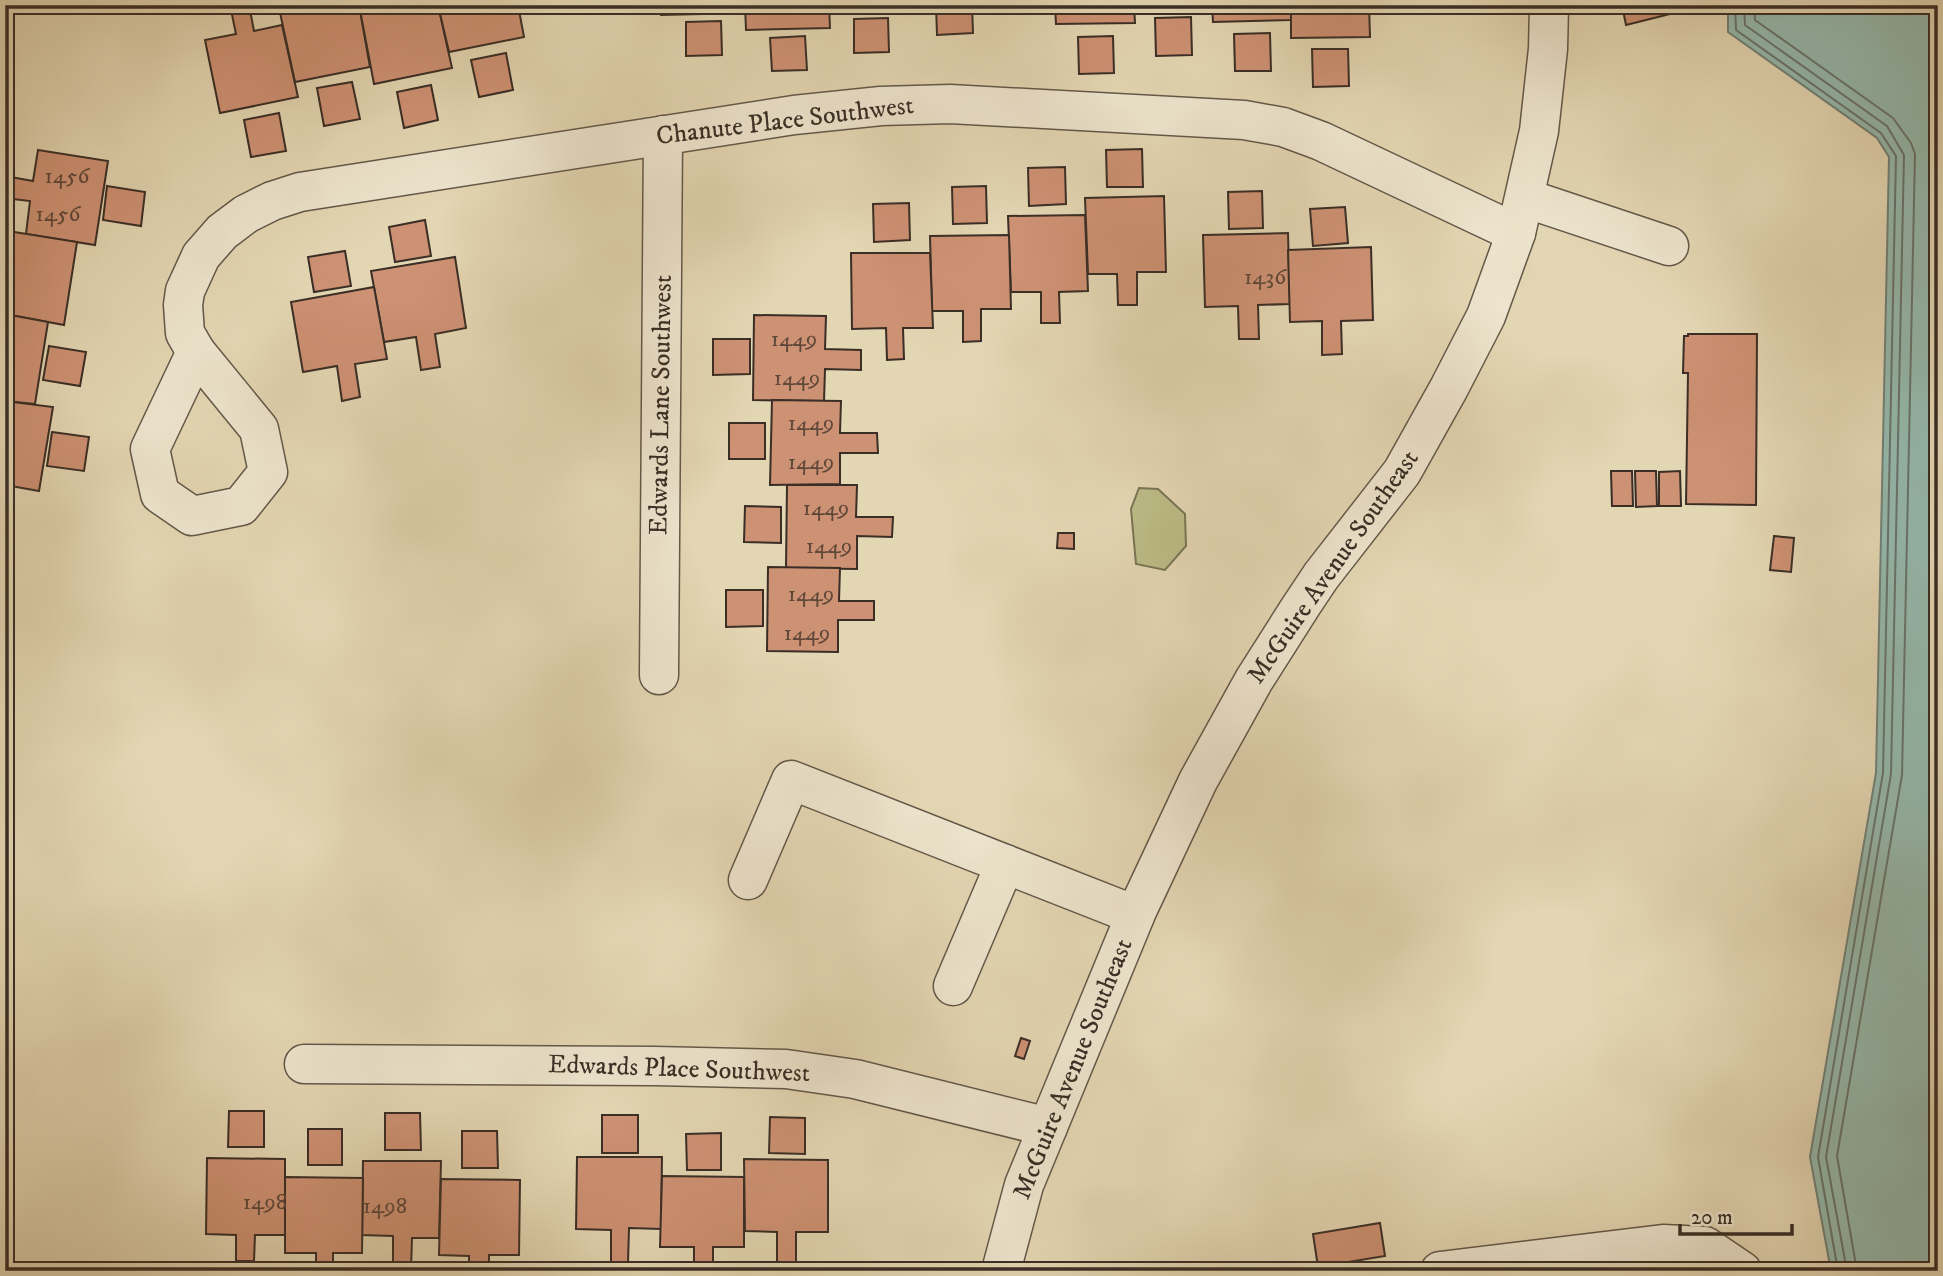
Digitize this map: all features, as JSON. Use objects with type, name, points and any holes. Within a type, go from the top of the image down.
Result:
[{"type":"street","name":"McGuire Avenue Southeast","points":[[1000,1271],[1017,1203],[1135,915],[1198,781],[1254,680],[1321,576],[1402,472],[1486,316],[1520,215],[1539,131],[1548,49],[1549,5]]},
{"type":"street","name":"Chanute Place Southwest","points":[[196,352],[185,333],[183,305],[193,270],[201,256],[222,232],[246,214],[272,201],[300,192],[794,115],[908,105],[950,104],[1244,120],[1283,127],[1520,215],[1669,246]]},
{"type":"street","name":"Edwards Lane Southwest","points":[[659,676],[663,135]]},
{"type":"street","points":[[748,880],[790,780],[1135,915]]},
{"type":"street","points":[[953,986],[1005,864]]},
{"type":"street","name":"Edwards Place Southwest","points":[[304,1064],[786,1069],[855,1079],[1048,1127]]},
{"type":"street","points":[[1440,1271],[1663,1244],[1705,1246],[1742,1271]]},
{"type":"green space","points":[[1139,488],[1158,489],[1185,514],[1186,546],[1165,570],[1136,564],[1131,509]]},
{"type":"water","points":[[1728,5],[1938,5],[1938,1271],[1831,1271],[1810,1157],[1876,773],[1889,157],[1877,138],[1728,32]]},
{"type":"building","points":[[230,5],[249,5],[254,31],[282,25],[298,97],[220,113],[205,40],[236,34]]},
{"type":"building","points":[[293,5],[359,5],[370,67],[295,82],[279,8]]},
{"type":"building","points":[[383,5],[438,5],[452,68],[374,84],[360,10]]},
{"type":"building","points":[[438,5],[518,5],[524,37],[449,52]]},
{"type":"building","points":[[661,5],[745,5],[745,13],[661,15]]},
{"type":"building","points":[[745,5],[829,5],[830,28],[746,30]]},
{"type":"building","points":[[829,5],[913,5],[913,10],[829,11]]},
{"type":"building","points":[[936,5],[972,5],[973,33],[937,35]]},
{"type":"building","points":[[1055,5],[1134,5],[1135,23],[1056,24]]},
{"type":"building","points":[[1134,5],[1212,5],[1134,6]]},
{"type":"building","points":[[1212,5],[1291,5],[1291,20],[1213,22]]},
{"type":"building","points":[[1291,5],[1369,5],[1370,37],[1291,38]]},
{"type":"building","points":[[1622,5],[1668,5],[1670,14],[1626,25]]},
{"type":"building","points":[[1191,17],[1192,55],[1156,56],[1155,18]]},
{"type":"building","points":[[888,18],[889,52],[854,53],[854,19]]},
{"type":"building","points":[[721,21],[722,55],[686,56],[686,22]]},
{"type":"building","points":[[1270,33],[1271,71],[1235,71],[1234,34]]},
{"type":"building","points":[[805,36],[807,70],[772,71],[770,38]]},
{"type":"building","points":[[1113,36],[1114,73],[1079,74],[1078,37]]},
{"type":"building","points":[[1312,49],[1348,49],[1349,86],[1313,87]]},
{"type":"building","points":[[506,53],[513,90],[479,97],[471,60]]},
{"type":"building","points":[[352,82],[360,119],[324,126],[317,88]]},
{"type":"building","points":[[431,85],[438,120],[404,128],[397,92]]},
{"type":"building","points":[[279,113],[286,151],[251,157],[244,120]]},
{"type":"building","points":[[1142,149],[1143,187],[1107,187],[1106,150]]},
{"type":"building","points":[[38,150],[108,161],[95,245],[26,234],[30,201],[5,198],[5,176],[33,181]]},
{"type":"building","points":[[1065,167],[1066,204],[1029,206],[1028,168]]},
{"type":"building","points":[[107,186],[145,192],[141,226],[103,220]]},
{"type":"building","points":[[986,186],[987,223],[953,224],[952,187]]},
{"type":"building","points":[[1262,191],[1263,228],[1229,229],[1228,192]]},
{"type":"building","points":[[1164,196],[1166,272],[1137,272],[1137,305],[1118,305],[1117,274],[1088,274],[1085,198]]},
{"type":"building","points":[[909,203],[910,240],[874,242],[873,204]]},
{"type":"building","points":[[1345,207],[1348,243],[1313,246],[1310,209]]},
{"type":"building","points":[[1085,215],[1088,291],[1059,292],[1060,323],[1041,323],[1041,292],[1011,292],[1008,216]]},
{"type":"building","points":[[425,220],[431,256],[395,262],[389,227]]},
{"type":"building","points":[[8,231],[77,242],[64,325],[5,314],[5,247]]},
{"type":"building","points":[[1288,233],[1290,304],[1258,305],[1259,339],[1239,339],[1238,306],[1205,307],[1203,235]]},
{"type":"building","points":[[1009,235],[1011,309],[981,309],[981,341],[963,342],[963,311],[932,311],[930,236]]},
{"type":"building","points":[[1371,247],[1373,320],[1341,321],[1342,354],[1322,355],[1322,321],[1290,322],[1288,250]]},
{"type":"building","points":[[345,251],[351,286],[314,292],[308,257]]},
{"type":"building","points":[[851,253],[930,253],[933,328],[903,328],[904,359],[887,360],[886,328],[852,329]]},
{"type":"building","points":[[455,257],[466,328],[435,334],[440,367],[421,370],[416,337],[384,342],[371,271]]},
{"type":"building","points":[[374,287],[387,359],[355,364],[360,397],[342,401],[337,366],[303,372],[291,302]]},
{"type":"building","points":[[5,314],[48,322],[35,404],[5,401]]},
{"type":"building","points":[[754,315],[826,316],[825,349],[861,350],[861,370],[825,369],[824,401],[753,400]]},
{"type":"building","points":[[1757,334],[1756,505],[1686,504],[1688,373],[1683,373],[1684,336]]},
{"type":"building","points":[[713,339],[750,339],[750,374],[713,375]]},
{"type":"building","points":[[49,346],[86,352],[80,386],[43,380]]},
{"type":"building","points":[[772,400],[841,401],[840,433],[877,433],[878,453],[840,453],[840,484],[770,485]]},
{"type":"building","points":[[5,401],[53,407],[39,491],[5,485]]},
{"type":"building","points":[[729,423],[765,423],[765,459],[729,459]]},
{"type":"building","points":[[52,432],[89,437],[84,471],[47,466]]},
{"type":"building","points":[[1611,471],[1632,471],[1633,506],[1612,506]]},
{"type":"building","points":[[1635,471],[1656,471],[1657,506],[1636,507]]},
{"type":"building","points":[[1680,471],[1681,506],[1659,506],[1659,472]]},
{"type":"building","points":[[787,485],[857,485],[856,517],[893,517],[892,537],[857,536],[857,569],[786,568]]},
{"type":"building","points":[[745,506],[781,507],[781,543],[744,542]]},
{"type":"building","points":[[1058,533],[1074,533],[1074,549],[1057,548]]},
{"type":"building","points":[[1774,536],[1794,538],[1791,572],[1770,570]]},
{"type":"building","points":[[768,567],[840,568],[839,601],[874,601],[874,620],[838,620],[838,652],[767,651]]},
{"type":"building","points":[[726,590],[763,590],[763,626],[726,627]]},
{"type":"building","points":[[1021,1038],[1030,1041],[1024,1059],[1015,1056]]},
{"type":"building","points":[[229,1111],[264,1111],[264,1147],[228,1147]]},
{"type":"building","points":[[385,1113],[420,1113],[421,1150],[385,1150]]},
{"type":"building","points":[[602,1115],[638,1115],[638,1153],[602,1153]]},
{"type":"building","points":[[770,1117],[805,1118],[805,1154],[769,1153]]},
{"type":"building","points":[[308,1129],[342,1129],[342,1165],[308,1165]]},
{"type":"building","points":[[462,1131],[497,1131],[498,1168],[462,1168]]},
{"type":"building","points":[[721,1133],[721,1170],[687,1170],[686,1134]]},
{"type":"building","points":[[577,1157],[662,1157],[661,1229],[629,1228],[628,1263],[611,1263],[611,1230],[576,1229]]},
{"type":"building","points":[[207,1158],[285,1159],[285,1235],[255,1235],[254,1261],[236,1261],[236,1235],[206,1234]]},
{"type":"building","points":[[744,1159],[828,1160],[828,1232],[796,1232],[796,1266],[777,1266],[777,1232],[745,1231]]},
{"type":"building","points":[[363,1161],[441,1161],[439,1238],[412,1238],[411,1270],[393,1270],[393,1236],[362,1235]]},
{"type":"building","points":[[662,1176],[744,1177],[744,1247],[713,1247],[713,1271],[694,1271],[694,1247],[660,1247]]},
{"type":"building","points":[[285,1177],[363,1178],[362,1253],[333,1253],[333,1271],[316,1271],[316,1253],[285,1253]]},
{"type":"building","points":[[441,1179],[520,1180],[519,1255],[489,1255],[489,1271],[469,1271],[469,1256],[439,1255]]},
{"type":"building","points":[[1380,1223],[1385,1256],[1318,1267],[1313,1234]]}]
